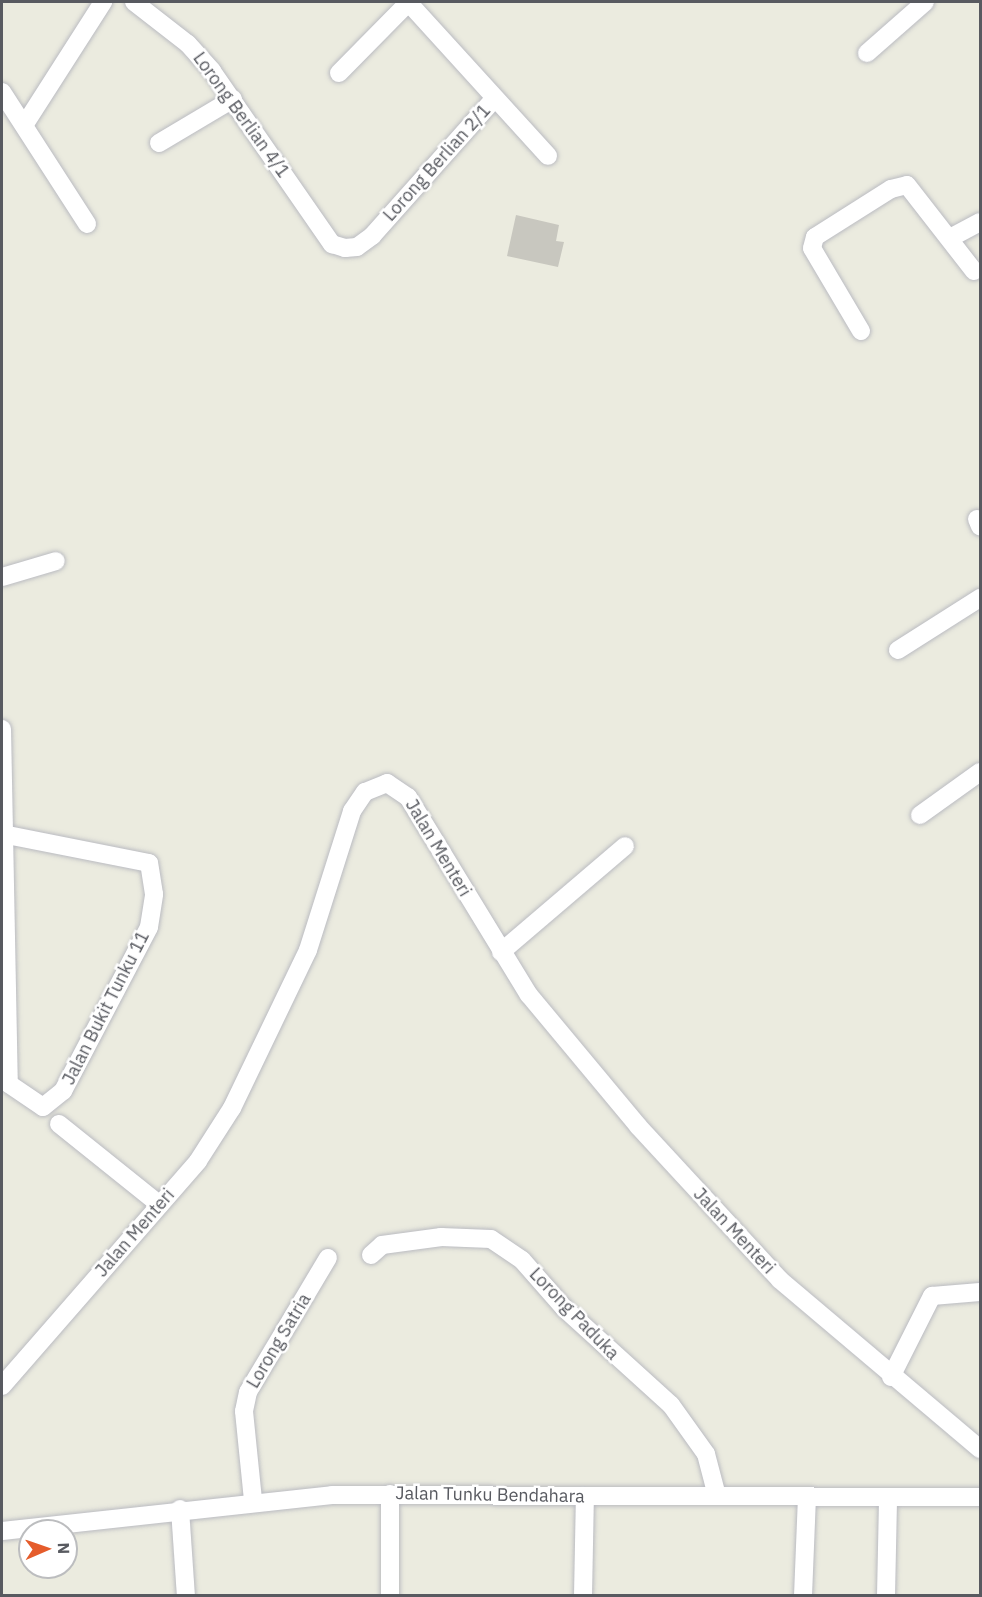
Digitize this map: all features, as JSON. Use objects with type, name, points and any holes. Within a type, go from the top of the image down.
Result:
[{"type":"street","points":[[25,123],[103,2]]},
{"type":"street","name":"Lorong Berlian 4/1","points":[[134,2],[188,44],[233,99],[332,244]]},
{"type":"street","points":[[339,73],[408,2]]},
{"type":"street","name":"Lorong Berlian 2/1","points":[[332,244],[357,248],[372,236],[493,100],[461,56],[408,2]]},
{"type":"street","points":[[867,53],[925,2]]},
{"type":"street","points":[[2,92],[25,123],[87,224]]},
{"type":"street","points":[[159,143],[233,99]]},
{"type":"street","points":[[493,100],[548,156]]},
{"type":"street","points":[[861,331],[812,248],[814,237],[891,189],[907,185],[974,271]]},
{"type":"street","points":[[950,238],[981,222]]},
{"type":"street","points":[[2,577],[56,561]]},
{"type":"street","points":[[898,650],[981,598]]},
{"type":"street","points":[[2,729],[7,835]]},
{"type":"street","points":[[920,815],[981,772]]},
{"type":"street","name":"Jalan Menteri","points":[[2,1386],[198,1161],[266,1047],[308,950],[348,820],[365,792],[387,783],[408,797],[529,995],[662,1152],[780,1280],[891,1377],[981,1449]]},
{"type":"street","name":"Jalan Bukit Tunku 11","points":[[7,835],[149,863],[154,894],[148,927],[63,1091],[43,1107],[9,1084],[7,835]]},
{"type":"street","points":[[501,952],[625,846]]},
{"type":"street","points":[[59,1124],[160,1205]]},
{"type":"street","name":"Lorong Paduka","points":[[371,1255],[382,1245],[441,1237],[491,1239],[522,1260],[564,1308],[671,1405],[706,1454],[717,1496]]},
{"type":"street","name":"Lorong Satria","points":[[253,1500],[244,1411],[248,1392],[328,1258]]},
{"type":"street","points":[[891,1377],[932,1296],[962,1290],[981,1292]]},
{"type":"street","points":[[390,1494],[390,1596]]},
{"type":"street","name":"Jalan Tunku Bendahara","points":[[2,1531],[253,1500],[390,1494],[981,1497]]},
{"type":"street","points":[[583,1596],[585,1496]]},
{"type":"street","points":[[803,1596],[807,1497]]},
{"type":"street","points":[[885,1596],[888,1497]]},
{"type":"street","points":[[180,1509],[186,1596]]},
{"type":"building","points":[[516,215],[559,225],[556,241],[564,242],[558,267],[507,256]]}]
